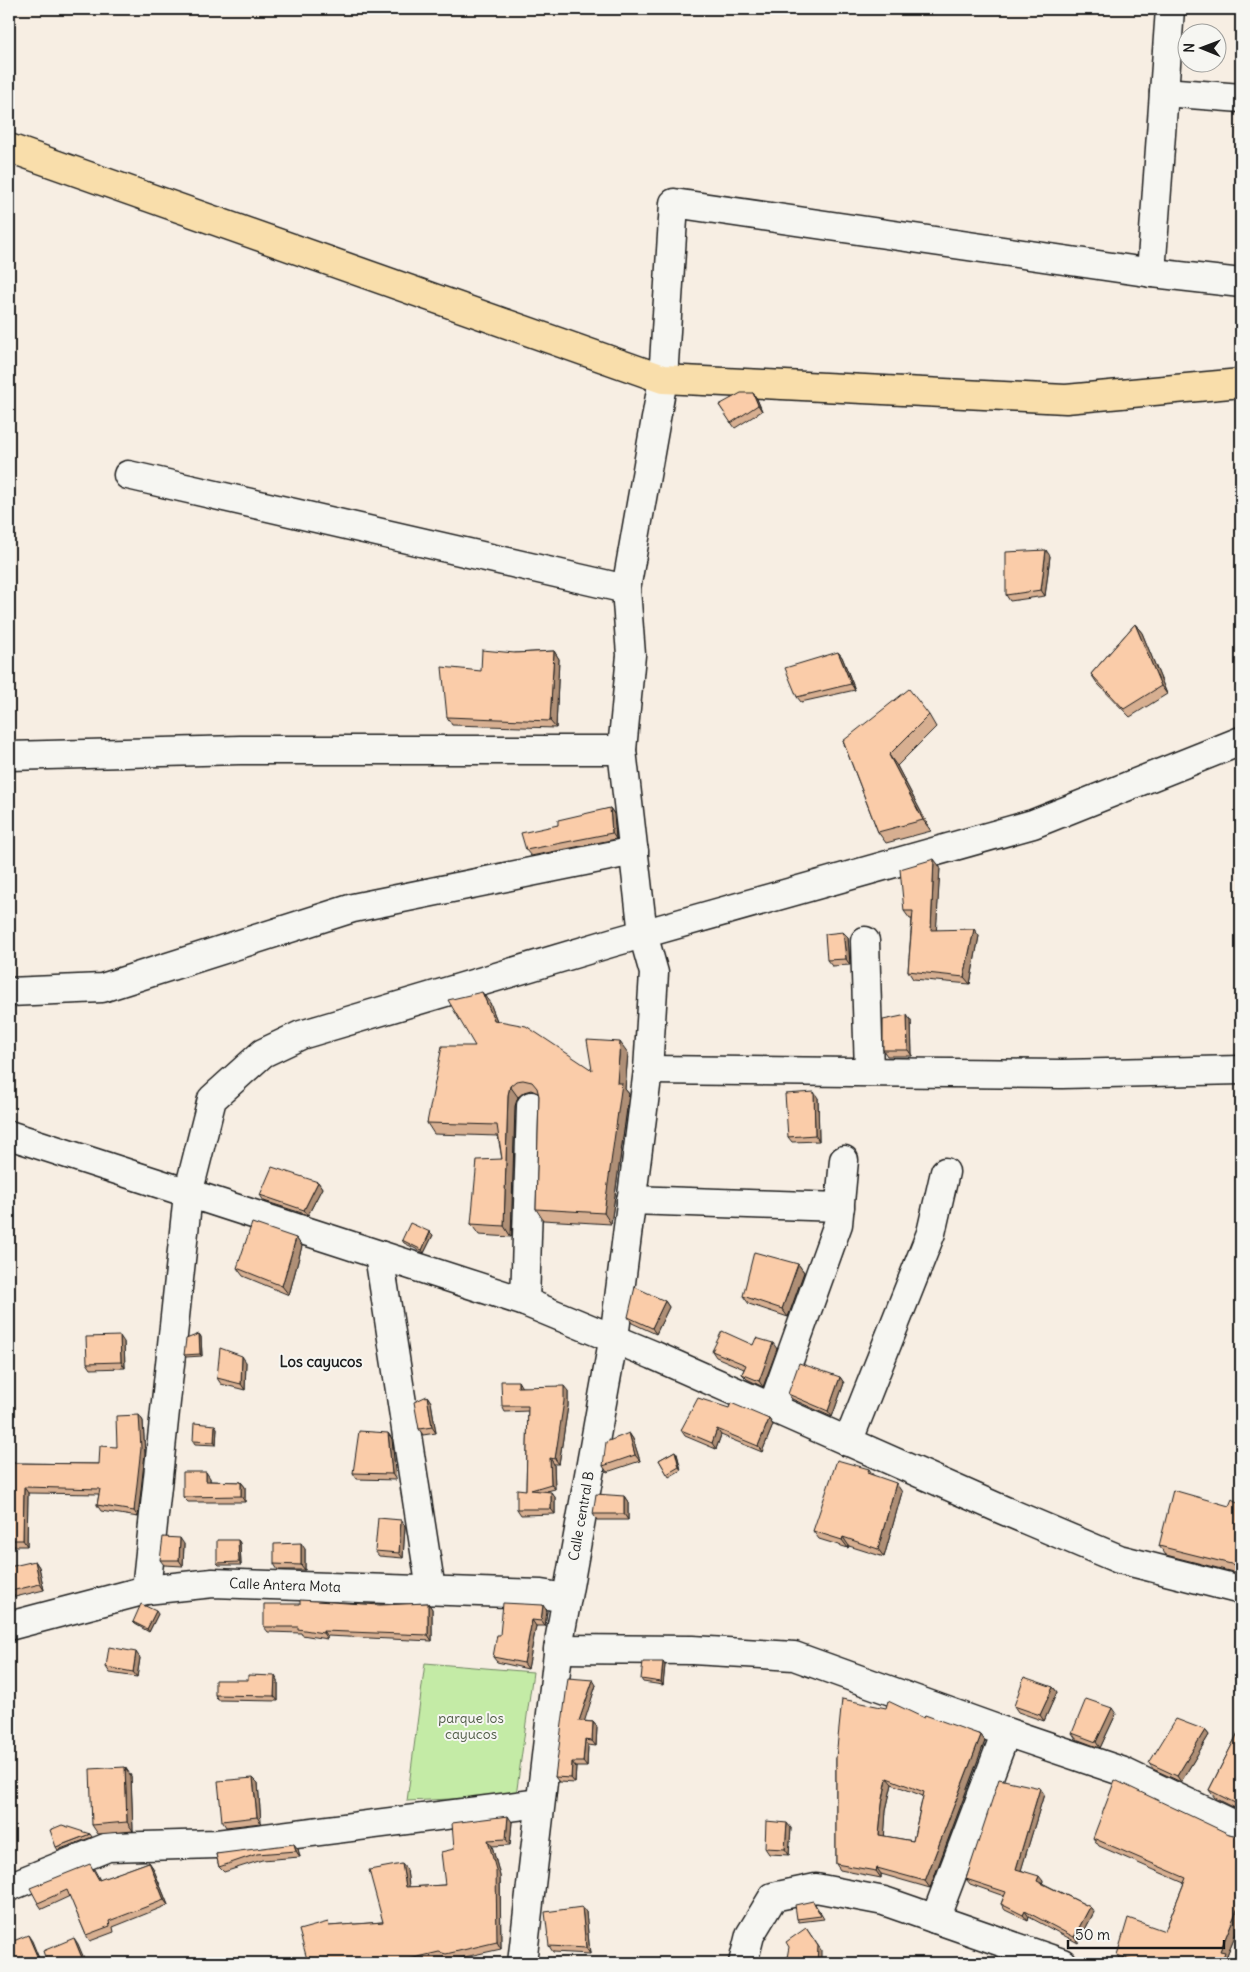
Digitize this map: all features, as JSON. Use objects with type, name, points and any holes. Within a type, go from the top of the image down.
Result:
[{"type":"main road","points":[[9,148],[662,379],[1066,399],[1241,383]]},
{"type":"street","points":[[1170,9],[1151,273],[1241,283]]},
{"type":"street","points":[[1164,92],[1241,98]]},
{"type":"street","name":"Calle central B","points":[[522,1963],[558,1649],[614,1330],[648,1070],[654,973],[642,934],[622,750],[631,655],[626,589],[662,379],[674,203],[1151,273]]},
{"type":"street","points":[[128,475],[626,589]]},
{"type":"street","points":[[146,1590],[188,1194],[212,1099],[263,1053],[301,1035],[642,934],[1032,824],[1241,741]]},
{"type":"street","points":[[9,756],[240,750],[622,750]]},
{"type":"street","points":[[9,992],[102,988],[353,908],[634,851]]},
{"type":"street","points":[[865,941],[869,1072]]},
{"type":"street","points":[[648,1070],[1062,1074],[1241,1070]]},
{"type":"street","points":[[525,1302],[532,1106]]},
{"type":"street","points":[[9,1135],[525,1302],[1119,1559],[1241,1590]]},
{"type":"street","points":[[772,1408],[838,1224],[844,1160]]},
{"type":"street","points":[[848,1442],[931,1233],[945,1172]]},
{"type":"street","points":[[631,1200],[840,1207]]},
{"type":"street","points":[[379,1255],[431,1590]]},
{"type":"street","name":"Calle Antera Mota","points":[[9,1626],[146,1590],[213,1583],[541,1594],[566,1598]]},
{"type":"street","points":[[558,1649],[692,1650],[794,1656],[1008,1733],[1121,1771],[1241,1828]]},
{"type":"street","points":[[935,1918],[1006,1732],[1008,1733]]},
{"type":"street","points":[[9,1887],[108,1847],[217,1844],[540,1803]]},
{"type":"street","points":[[743,1963],[750,1935],[774,1897],[816,1888],[884,1901],[1062,1963]]},
{"type":"green space","name":"parque los cayucos","points":[[425,1663],[533,1672],[516,1796],[407,1801]]},
{"type":"building","points":[[741,393],[753,393],[758,405],[731,423],[719,405]]},
{"type":"building","points":[[1046,550],[1041,590],[1006,595],[1006,552]]},
{"type":"building","points":[[1135,624],[1161,686],[1124,709],[1091,674]]},
{"type":"building","points":[[482,650],[515,653],[554,651],[550,721],[447,717],[442,667],[481,671]]},
{"type":"building","points":[[838,652],[851,684],[797,697],[785,668]]},
{"type":"building","points":[[909,689],[929,715],[889,755],[923,820],[878,832],[843,741]]},
{"type":"building","points":[[610,808],[612,833],[526,850],[521,833],[558,825],[558,820]]},
{"type":"building","points":[[934,859],[931,930],[974,929],[964,977],[908,971],[913,911],[904,911],[900,869]]},
{"type":"building","points":[[843,932],[846,959],[827,960],[825,934]]},
{"type":"building","points":[[482,992],[494,1020],[526,1026],[592,1070],[587,1040],[620,1042],[617,1083],[622,1083],[604,1213],[536,1209],[539,1096],[537,1088],[532,1082],[523,1080],[516,1081],[510,1086],[508,1095],[504,1226],[471,1224],[477,1160],[502,1159],[497,1125],[427,1123],[442,1046],[475,1046],[448,1000]]},
{"type":"building","points":[[907,1015],[908,1050],[883,1050],[883,1020]]},
{"type":"building","points":[[814,1092],[815,1135],[788,1137],[785,1094]]},
{"type":"building","points":[[272,1167],[318,1182],[304,1210],[260,1195]]},
{"type":"building","points":[[252,1223],[296,1238],[282,1286],[237,1268]]},
{"type":"building","points":[[410,1223],[430,1232],[422,1250],[402,1240]]},
{"type":"building","points":[[754,1252],[798,1264],[782,1309],[743,1296]]},
{"type":"building","points":[[635,1287],[665,1301],[652,1328],[628,1317]]},
{"type":"building","points":[[722,1331],[753,1345],[756,1338],[773,1343],[759,1381],[742,1374],[746,1365],[712,1351]]},
{"type":"building","points":[[199,1334],[200,1354],[184,1355],[186,1339]]},
{"type":"building","points":[[120,1336],[121,1362],[87,1363],[86,1337]]},
{"type":"building","points":[[220,1348],[242,1356],[241,1384],[217,1378]]},
{"type":"building","points":[[799,1363],[840,1377],[828,1411],[788,1394]]},
{"type":"building","points":[[501,1381],[518,1381],[518,1387],[564,1386],[564,1401],[555,1459],[550,1458],[551,1484],[531,1490],[551,1492],[551,1509],[517,1509],[517,1489],[526,1490],[528,1406],[502,1406]]},
{"type":"building","points":[[427,1396],[432,1427],[419,1429],[414,1402]]},
{"type":"building","points":[[698,1398],[729,1408],[731,1403],[769,1419],[758,1446],[717,1429],[712,1443],[681,1430]]},
{"type":"building","points":[[139,1415],[141,1448],[134,1511],[97,1505],[100,1489],[24,1487],[23,1540],[9,1540],[9,1463],[99,1464],[100,1446],[117,1447],[116,1416]]},
{"type":"building","points":[[194,1423],[215,1425],[214,1442],[193,1441]]},
{"type":"building","points":[[359,1431],[388,1433],[392,1474],[353,1473]]},
{"type":"building","points":[[629,1433],[635,1455],[603,1466],[606,1442]]},
{"type":"building","points":[[675,1451],[679,1467],[667,1474],[659,1460]]},
{"type":"building","points":[[837,1460],[869,1469],[867,1473],[896,1483],[878,1549],[843,1537],[842,1540],[813,1531]]},
{"type":"building","points":[[183,1472],[206,1472],[206,1481],[241,1482],[241,1496],[183,1497]]},
{"type":"building","points":[[1173,1490],[1229,1506],[1232,1499],[1241,1505],[1241,1568],[1159,1546]]},
{"type":"building","points":[[596,1494],[624,1496],[624,1514],[593,1514]]},
{"type":"building","points":[[378,1518],[401,1520],[399,1553],[375,1551]]},
{"type":"building","points":[[163,1537],[180,1538],[179,1560],[160,1560]]},
{"type":"building","points":[[217,1540],[238,1540],[239,1562],[217,1563]]},
{"type":"building","points":[[301,1543],[301,1565],[274,1564],[274,1544]]},
{"type":"building","points":[[35,1561],[40,1584],[11,1591],[9,1567]]},
{"type":"building","points":[[300,1600],[380,1605],[428,1603],[428,1635],[323,1631],[323,1633],[298,1629],[298,1627],[264,1627],[264,1604],[300,1604]]},
{"type":"building","points":[[503,1603],[543,1605],[541,1621],[532,1620],[524,1663],[493,1657],[497,1635],[500,1635]]},
{"type":"building","points":[[141,1604],[156,1611],[147,1629],[133,1622]]},
{"type":"building","points":[[109,1647],[136,1652],[133,1672],[106,1667]]},
{"type":"building","points":[[643,1662],[663,1662],[661,1682],[641,1679]]},
{"type":"building","points":[[248,1675],[275,1676],[274,1696],[215,1695],[215,1680],[248,1680]]},
{"type":"building","points":[[1024,1677],[1053,1687],[1040,1715],[1014,1706]]},
{"type":"building","points":[[568,1678],[593,1680],[579,1721],[593,1722],[592,1741],[585,1740],[583,1762],[572,1762],[571,1778],[555,1777]]},
{"type":"building","points":[[842,1699],[886,1708],[888,1701],[924,1718],[925,1715],[981,1735],[925,1881],[877,1868],[876,1871],[836,1864],[836,1758]],"holes":[[[887,1778],[924,1792],[913,1841],[879,1835]]]},
{"type":"building","points":[[1086,1699],[1112,1708],[1096,1742],[1072,1733]]},
{"type":"building","points":[[1176,1719],[1205,1730],[1177,1776],[1149,1763]]},
{"type":"building","points":[[1241,1727],[1241,1806],[1209,1790]]},
{"type":"building","points":[[125,1767],[127,1822],[92,1825],[90,1769]]},
{"type":"building","points":[[253,1778],[257,1817],[222,1821],[218,1781]]},
{"type":"building","points":[[999,1779],[1040,1788],[1016,1869],[1039,1876],[1037,1881],[1090,1907],[1074,1937],[1025,1911],[1023,1915],[1001,1904],[1006,1892],[966,1879]]},
{"type":"building","points":[[1115,1780],[1229,1834],[1237,1836],[1241,1834],[1241,1900],[1220,1951],[1225,1952],[1221,1963],[1138,1963],[1117,1955],[1128,1918],[1165,1931],[1186,1878],[1093,1838]]},
{"type":"building","points":[[508,1816],[506,1839],[488,1840],[496,1870],[497,1942],[446,1954],[439,1952],[393,1963],[308,1963],[299,1930],[328,1922],[329,1926],[383,1922],[369,1870],[402,1864],[406,1887],[445,1885],[441,1852],[454,1849],[452,1823]]},
{"type":"building","points":[[766,1821],[787,1823],[785,1849],[765,1848]]},
{"type":"building","points":[[62,1825],[90,1834],[56,1847],[50,1830]]},
{"type":"building","points":[[294,1844],[296,1851],[257,1854],[219,1867],[216,1854]]},
{"type":"building","points":[[149,1862],[164,1900],[109,1921],[110,1926],[86,1935],[67,1890],[38,1903],[30,1888],[90,1864],[99,1880]]},
{"type":"building","points":[[813,1901],[821,1916],[797,1919],[795,1905]]},
{"type":"building","points":[[582,1907],[586,1948],[549,1946],[545,1912]]},
{"type":"building","points":[[806,1928],[818,1946],[817,1963],[786,1963],[789,1947],[786,1942]]},
{"type":"building","points":[[9,1935],[11,1942],[28,1935],[40,1963],[9,1963]]},
{"type":"building","points":[[74,1938],[84,1963],[47,1963],[43,1951]]},
{"type":"district","name":"Los cayucos","points":[[321,1361]]}]
